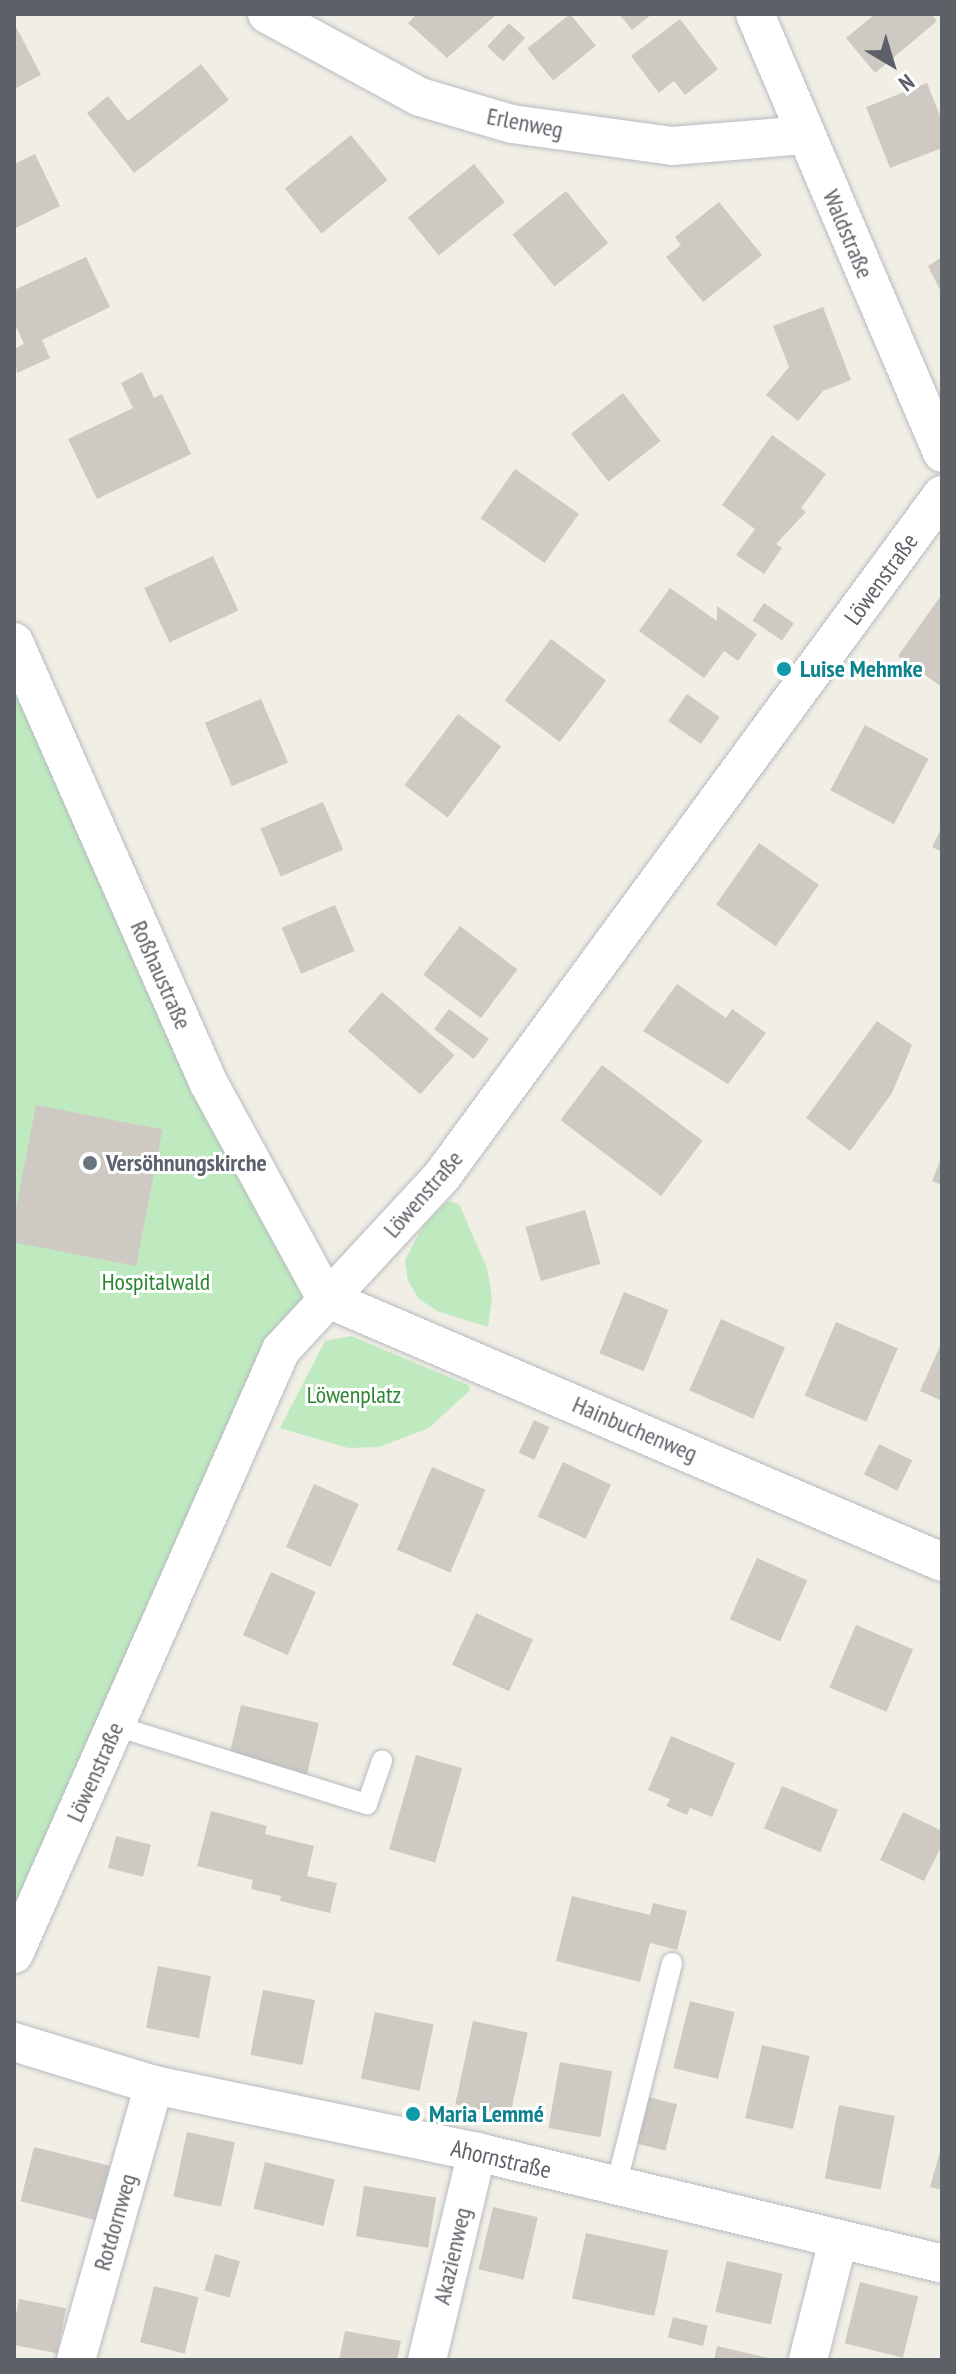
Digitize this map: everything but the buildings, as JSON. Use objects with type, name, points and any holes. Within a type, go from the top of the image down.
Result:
[{"type":"street","name":"Erlenweg","points":[[267,14],[420,97],[512,124],[672,146],[805,135]]},
{"type":"street","name":"Waldstraße","points":[[755,14],[942,453]]},
{"type":"street","name":"Löwenstraße","points":[[14,1954],[281,1350],[442,1176],[942,495]]},
{"type":"street","name":"Roßhaustraße","points":[[14,642],[208,1082],[326,1298]]},
{"type":"street","name":"Hainbuchenweg","points":[[326,1298],[942,1562]]},
{"type":"street","name":"Ahornstraße","points":[[14,2042],[154,2085],[477,2152],[942,2264]]},
{"type":"street","name":"Rotdornweg","points":[[76,2360],[154,2085]]},
{"type":"street","name":"Akazienweg","points":[[427,2360],[477,2152]]},
{"type":"street","points":[[808,2360],[838,2241]]},
{"type":"lane","points":[[116,1726],[367,1804],[382,1761]]},
{"type":"lane","points":[[616,2186],[672,1963]]},
{"type":"green space","name":"Hospitalwald","points":[[14,634],[326,1298],[14,1954]]},
{"type":"green space","points":[[448,1201],[459,1204],[487,1268],[492,1298],[488,1327],[437,1311],[419,1299],[408,1281],[405,1260],[424,1224]]},
{"type":"green space","name":"Löwenplatz","points":[[351,1336],[468,1385],[470,1390],[429,1428],[379,1447],[348,1448],[280,1428],[325,1341]]},
{"type":"place","name":"Luise Mehmke","points":[[784,669]]},
{"type":"place","name":"Versöhnungskirche","points":[[90,1163]]},
{"type":"place","name":"Maria Lemmé","points":[[413,2114]]}]
